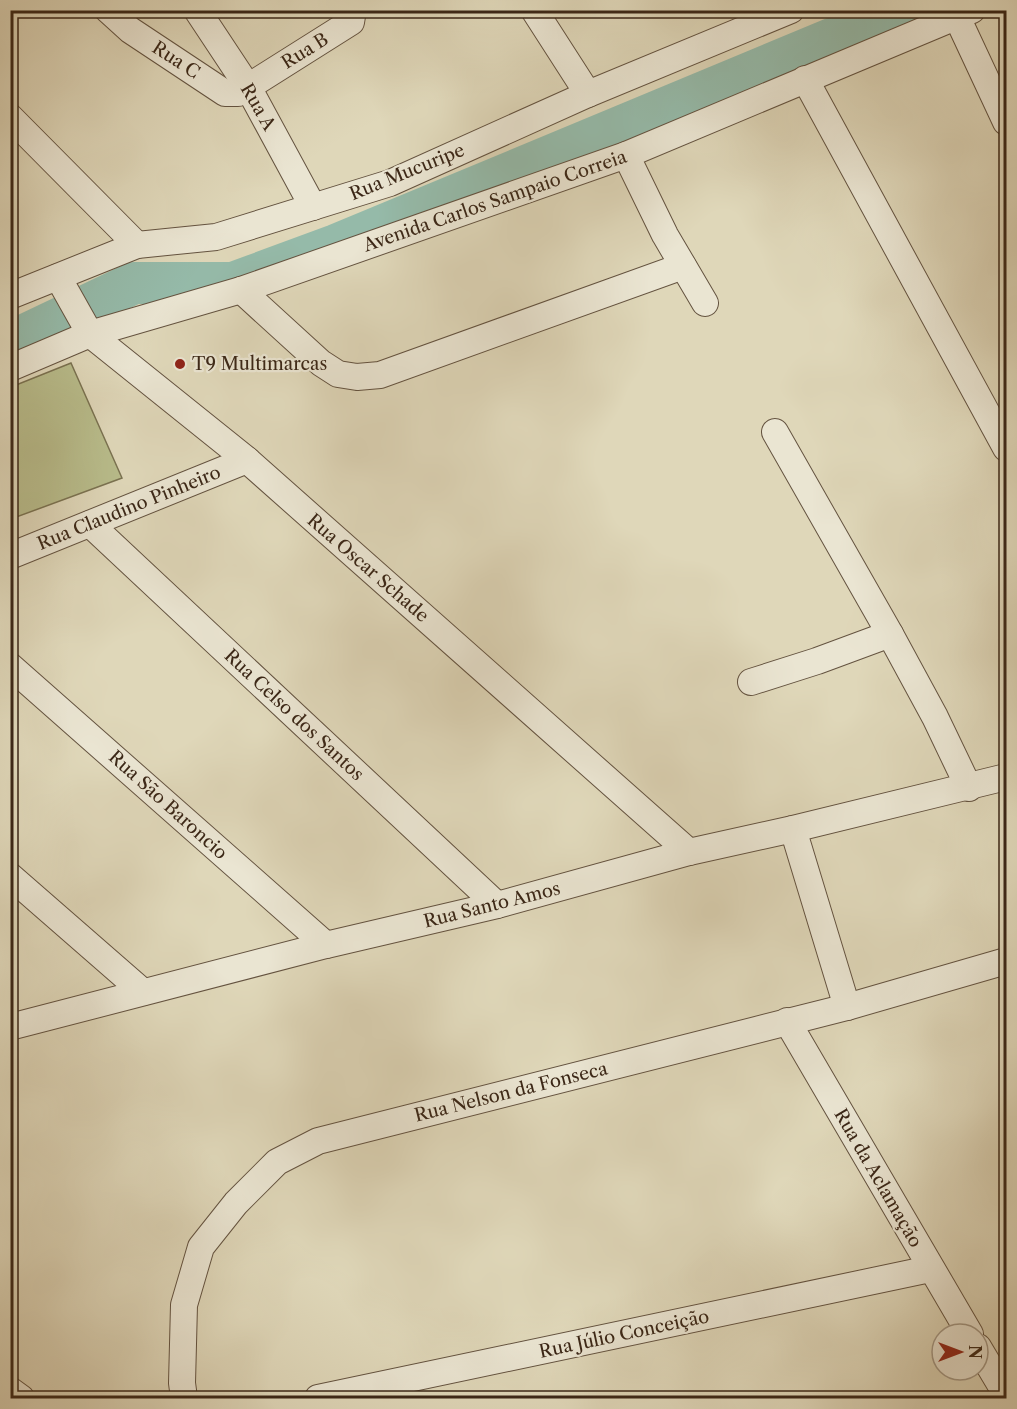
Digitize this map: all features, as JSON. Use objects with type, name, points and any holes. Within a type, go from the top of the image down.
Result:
[{"type":"street","name":"Rua C","points":[[108,10],[130,30],[225,93],[238,93],[248,87]]},
{"type":"street","name":"Rua A","points":[[196,10],[248,87],[313,207]]},
{"type":"street","name":"Rua B","points":[[248,87],[351,22],[353,10]]},
{"type":"street","points":[[534,10],[588,94]]},
{"type":"street","name":"Rua Mucuripe","points":[[10,296],[63,285],[106,256],[137,245],[216,237],[390,183],[776,13]]},
{"type":"street","points":[[964,14],[1006,122]]},
{"type":"street","name":"Avenida Carlos Sampaio Correia","points":[[10,368],[87,327],[241,290],[626,155],[964,14]]},
{"type":"street","points":[[805,79],[1006,448]]},
{"type":"street","points":[[10,117],[137,245]]},
{"type":"street","points":[[626,155],[665,235],[705,303]]},
{"type":"street","points":[[241,290],[321,363],[338,374],[357,377],[380,375],[683,266]]},
{"type":"street","name":"Rua Oscar Schade","points":[[63,285],[87,327],[247,460],[689,852]]},
{"type":"street","points":[[775,432],[890,634],[935,717],[969,788]]},
{"type":"street","name":"Rua Claudino Pinheiro","points":[[10,556],[247,460]]},
{"type":"street","name":"Rua Celso dos Santos","points":[[90,524],[497,905]]},
{"type":"street","points":[[751,682],[890,634]]},
{"type":"street","name":"Rua São Baroncio","points":[[10,666],[326,945]]},
{"type":"street","name":"Rua Santo Amos","points":[[10,1027],[326,945],[497,905],[689,852],[969,788],[1006,777]]},
{"type":"street","points":[[793,829],[848,1007]]},
{"type":"street","points":[[10,876],[142,992]]},
{"type":"street","name":"Rua Nelson da Fonseca","points":[[189,1393],[184,1305],[201,1247],[236,1203],[277,1162],[318,1141],[848,1007],[1006,961]]},
{"type":"street","name":"Rua da Aclamação","points":[[787,1021],[963,1322]]},
{"type":"street","name":"Rua Júlio Conceição","points":[[318,1398],[930,1269]]},
{"type":"street","points":[[990,1367],[1006,1394]]},
{"type":"street","points":[[10,1390],[21,1398]]},
{"type":"green space","points":[[71,363],[122,478],[11,519],[11,387]]},
{"type":"waterway","points":[[10,342],[134,283],[233,283],[336,245],[901,10]]},
{"type":"place","name":"T9 Multimarcas","points":[[180,364]]}]
